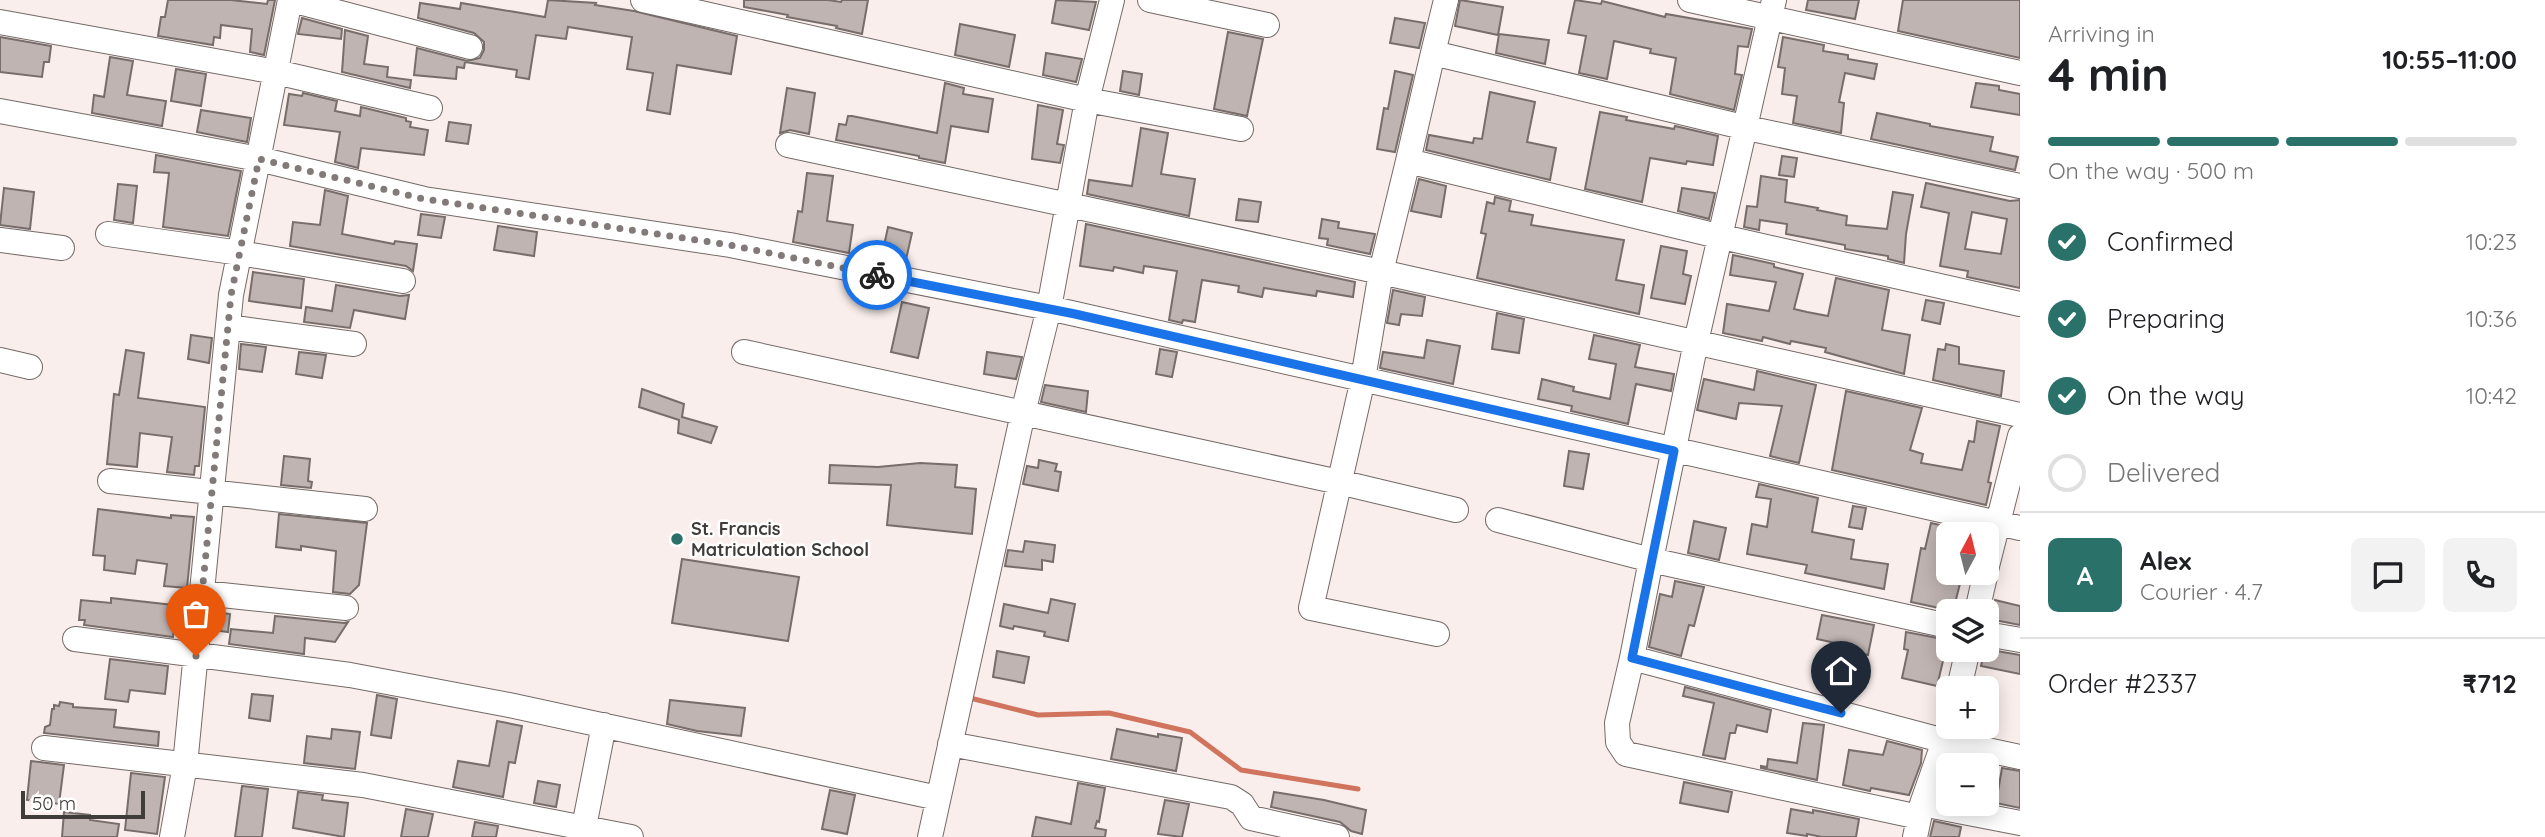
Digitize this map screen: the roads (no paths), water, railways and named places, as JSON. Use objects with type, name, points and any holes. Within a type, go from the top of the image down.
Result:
[{"type":"street","points":[[172,837],[185,765],[231,295],[291,0],[470,47]]},
{"type":"street","points":[[643,0],[1087,100],[1241,129]]},
{"type":"street","points":[[930,837],[1023,413],[1049,308],[1087,100],[1112,0]]},
{"type":"street","points":[[1150,0],[1267,25]]},
{"type":"street","points":[[1437,634],[1311,608],[1363,379],[1381,272],[1446,0]]},
{"type":"street","points":[[1690,0],[1773,9],[2020,73]]},
{"type":"street","points":[[1773,9],[1696,342],[1617,723],[1618,742],[1626,754],[1919,819],[2020,823]]},
{"type":"street","points":[[0,22],[276,72],[430,107]]},
{"type":"street","points":[[1433,53],[1747,128],[2020,186]]},
{"type":"street","points":[[0,111],[259,159],[424,199],[730,245],[1049,308],[2008,526]]},
{"type":"street","points":[[788,145],[1381,272],[2020,415]]},
{"type":"street","points":[[1408,161],[1722,237],[2020,303]]},
{"type":"street","points":[[108,234],[403,281]]},
{"type":"street","points":[[0,240],[62,248]]},
{"type":"street","points":[[228,327],[354,344]]},
{"type":"street","points":[[744,352],[1456,510]]},
{"type":"street","points":[[0,360],[30,368]]},
{"type":"street","points":[[1999,544],[2008,526],[2020,436]]},
{"type":"street","points":[[110,481],[365,509]]},
{"type":"street","points":[[1498,520],[1651,560],[1936,623]]},
{"type":"street","points":[[203,593],[346,608]]},
{"type":"street","points":[[1999,636],[2020,640]]},
{"type":"street","points":[[75,639],[350,675],[604,725],[938,798]]},
{"type":"street","points":[[1632,658],[1936,731]]},
{"type":"street","points":[[583,832],[604,725]]},
{"type":"street","points":[[1919,819],[1945,739]]},
{"type":"street","points":[[1963,739],[2020,757]]},
{"type":"street","points":[[950,744],[1231,797],[1242,804],[1249,828],[1337,837]]},
{"type":"street","points":[[44,748],[362,785],[583,832],[631,837]]},
{"type":"waterway","points":[[970,698],[1038,715],[1109,713],[1190,732],[1241,770],[1358,789]]},
{"type":"place","name":"St. Francis Matriculation School","points":[[677,539]]}]
